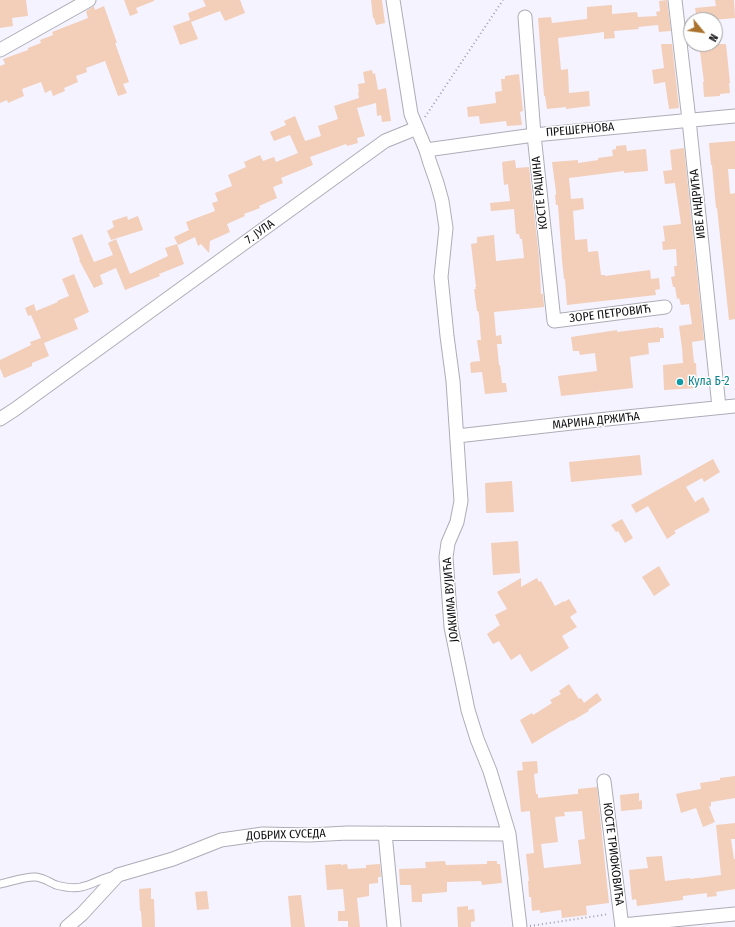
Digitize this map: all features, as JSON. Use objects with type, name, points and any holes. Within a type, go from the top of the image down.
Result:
[{"type":"street","points":[[0,50],[89,0]]},
{"type":"street","points":[[393,0],[411,114],[417,128]]},
{"type":"street","name":"ИВЕ АНДРИЋА","points":[[675,0],[719,407]]},
{"type":"street","name":"КОСТЕ РАЦИНА","points":[[525,17],[534,135],[554,321]]},
{"type":"street","name":"ПРЕШЕРНОВА","points":[[426,150],[534,135],[735,116]]},
{"type":"street","name":"ЈОАКИМА ВУЈИЋА","points":[[417,128],[426,150],[442,201],[446,228],[440,278],[453,381],[462,501],[457,522],[448,543],[446,557],[451,627],[468,710],[477,739],[490,771],[509,834],[520,927]]},
{"type":"street","name":"7. ЈУЛА","points":[[0,419],[386,141],[417,128]]},
{"type":"street","name":"ЗОРЕ ПЕТРОВИЋ","points":[[554,321],[665,307]]},
{"type":"street","name":"МАРИНА ДРЖИЋА","points":[[457,436],[735,406]]},
{"type":"street","name":"КОСТЕ ТРИФКОВИЋА","points":[[604,781],[622,922]]},
{"type":"street","points":[[385,833],[394,927]]},
{"type":"street","name":"ДОБРИХ СУСЕДА","points":[[118,875],[173,859],[221,840],[263,834],[509,834]]},
{"type":"street","points":[[67,927],[82,914],[118,875]]},
{"type":"street","points":[[622,922],[735,914]]},
{"type":"lane","points":[[0,884],[36,877],[46,879],[56,885],[80,888],[109,876],[118,875]]},
{"type":"path","points":[[417,128],[503,0]]},
{"type":"path","points":[[526,927],[622,922]]},
{"type":"building","points":[[0,0],[26,0],[28,16],[12,18],[13,26],[0,28]]},
{"type":"building","points":[[124,0],[154,1],[136,8],[138,13],[130,16]]},
{"type":"building","points":[[203,0],[240,0],[245,13],[225,21],[220,11],[191,22],[198,39],[180,45],[173,26],[190,20],[188,13],[206,6]]},
{"type":"building","points":[[371,0],[382,0],[385,23],[376,25],[373,18]]},
{"type":"building","points":[[667,0],[671,31],[659,32],[658,25],[638,27],[639,29],[614,31],[615,38],[604,39],[604,32],[558,38],[561,70],[568,69],[569,93],[589,91],[590,106],[566,109],[566,107],[547,109],[544,96],[538,18],[551,17],[552,23],[587,19],[587,7],[612,5],[612,14],[637,12],[638,17],[657,16],[656,12],[660,11],[659,1]]},
{"type":"building","points":[[715,0],[734,0],[735,18],[723,19],[723,12],[696,12],[695,8],[716,6]]},
{"type":"building","points":[[94,6],[95,10],[104,6],[129,82],[123,84],[127,93],[118,96],[105,61],[86,68],[87,72],[76,76],[78,82],[64,88],[65,91],[53,96],[51,90],[45,93],[41,82],[22,89],[24,96],[8,103],[7,100],[0,103],[0,66],[5,64],[3,59],[28,50],[28,48],[41,43],[40,40],[53,35],[52,32],[88,18],[86,11]]},
{"type":"building","points":[[661,44],[672,44],[679,108],[669,109],[665,82],[654,84],[652,70],[664,68]]},
{"type":"building","points":[[723,44],[726,44],[730,93],[720,94],[720,96],[704,97],[704,82],[700,52],[723,52]]},
{"type":"building","points":[[372,70],[373,74],[375,73],[378,90],[386,88],[391,121],[382,122],[381,115],[377,116],[376,103],[357,108],[365,136],[357,138],[358,143],[347,146],[346,144],[310,157],[313,165],[281,178],[283,183],[273,187],[277,198],[259,206],[260,208],[244,214],[245,216],[227,224],[230,232],[210,241],[209,253],[201,244],[198,246],[195,237],[178,245],[174,237],[189,230],[186,222],[215,211],[212,203],[218,201],[215,193],[232,186],[228,175],[246,167],[244,162],[260,155],[263,161],[274,157],[276,162],[298,153],[290,135],[274,141],[270,132],[286,125],[284,121],[295,116],[305,141],[321,136],[318,126],[338,119],[334,106],[359,98],[358,84],[365,83],[363,72]]},
{"type":"building","points":[[519,74],[523,111],[520,112],[522,125],[507,126],[506,121],[480,124],[479,116],[468,117],[467,107],[496,103],[495,92],[502,91],[501,79],[505,79],[505,76]]},
{"type":"building","points":[[735,141],[735,169],[728,169],[730,193],[735,193],[735,319],[729,320],[709,143]]},
{"type":"building","points":[[626,145],[627,151],[646,149],[648,171],[624,173],[624,171],[569,178],[571,199],[583,198],[584,209],[573,211],[575,240],[587,239],[588,252],[598,251],[601,275],[605,276],[650,270],[651,279],[659,278],[660,289],[655,290],[656,295],[567,305],[558,205],[556,205],[556,192],[552,162],[578,160],[578,163],[598,160],[598,158],[613,156],[612,150],[616,149],[616,146]]},
{"type":"building","points":[[684,148],[704,340],[692,342],[694,363],[696,363],[697,388],[664,390],[663,365],[683,363],[679,326],[692,324],[689,304],[681,305],[679,298],[677,299],[675,287],[673,287],[671,277],[675,276],[674,266],[677,266],[676,249],[663,250],[662,242],[665,241],[663,226],[681,224],[675,183],[665,184],[663,171],[672,170],[670,150]]},
{"type":"building","points":[[515,160],[516,168],[529,167],[539,257],[541,294],[543,294],[544,307],[494,312],[496,336],[501,335],[502,344],[497,344],[499,365],[502,383],[506,383],[507,392],[485,394],[482,372],[471,373],[470,363],[480,361],[477,340],[481,340],[479,314],[477,311],[474,289],[476,289],[476,287],[471,244],[477,243],[477,237],[494,235],[496,261],[524,258],[522,239],[520,239],[519,234],[516,234],[514,209],[491,211],[490,203],[510,201],[508,184],[504,185],[502,162]]},
{"type":"building","points":[[127,216],[128,220],[138,216],[143,230],[111,240],[107,231],[114,227],[112,221]]},
{"type":"building","points":[[82,234],[94,262],[113,255],[108,243],[116,239],[130,274],[168,256],[165,248],[177,244],[184,264],[159,274],[160,276],[125,290],[116,268],[100,275],[103,284],[94,288],[79,260],[72,238]]},
{"type":"building","points":[[74,274],[89,312],[74,319],[78,329],[44,343],[49,356],[32,363],[32,366],[4,378],[0,368],[0,360],[31,345],[30,342],[41,338],[31,315],[28,316],[25,308],[34,304],[36,311],[69,296],[62,279]]},
{"type":"building","points":[[659,327],[663,328],[664,338],[660,338],[660,342],[648,343],[649,354],[630,357],[633,388],[561,396],[558,376],[597,371],[595,353],[580,355],[579,351],[573,351],[571,337],[617,330],[617,332]]},
{"type":"building","points":[[640,455],[642,475],[571,482],[569,462]]},
{"type":"building","points":[[713,459],[720,472],[704,482],[702,478],[686,487],[695,502],[703,497],[710,510],[709,512],[674,531],[676,533],[667,539],[648,506],[636,513],[631,505]]},
{"type":"building","points":[[512,481],[514,512],[486,513],[485,483]]},
{"type":"building","points":[[622,519],[633,538],[625,543],[618,531],[616,532],[611,525]]},
{"type":"building","points":[[518,541],[520,573],[493,575],[491,543]]},
{"type":"building","points":[[659,566],[670,585],[654,596],[642,577]]},
{"type":"building","points":[[521,578],[521,587],[537,578],[539,582],[541,581],[555,606],[569,599],[577,612],[570,617],[577,627],[562,636],[569,648],[531,672],[520,654],[511,660],[499,641],[493,644],[487,634],[500,625],[495,615],[507,609],[497,592]]},
{"type":"building","points":[[569,684],[579,699],[581,698],[584,703],[597,693],[602,700],[588,710],[589,711],[532,744],[520,720],[532,713],[533,715],[552,703],[550,700],[561,694],[559,691]]},
{"type":"building","points":[[537,761],[538,773],[534,774],[536,794],[538,794],[538,798],[578,794],[578,789],[597,787],[609,903],[586,906],[587,915],[562,918],[561,910],[540,913],[540,910],[532,911],[531,897],[529,897],[526,854],[534,853],[530,811],[521,812],[517,771],[523,770],[522,762]],"holes":[[[582,811],[585,839],[578,840],[581,864],[544,868],[541,844],[558,842],[555,817],[565,816],[564,812]]]},
{"type":"building","points":[[735,776],[735,798],[711,802],[711,806],[709,807],[715,822],[703,827],[696,808],[681,813],[676,794],[701,789],[700,783]]},
{"type":"building","points":[[639,793],[639,801],[642,800],[642,809],[621,811],[620,795]]},
{"type":"building","points":[[735,823],[735,839],[731,839],[735,859],[735,889],[716,892],[717,896],[707,897],[707,893],[683,896],[683,900],[637,906],[636,899],[632,900],[629,870],[648,868],[646,857],[662,856],[665,881],[721,875],[716,825]]},
{"type":"building","points":[[445,861],[446,865],[487,864],[487,861],[497,861],[497,864],[500,864],[502,883],[482,885],[481,881],[447,882],[447,892],[422,894],[422,902],[412,902],[411,885],[400,885],[399,869],[426,868],[425,862]]},
{"type":"building","points":[[347,864],[348,869],[366,868],[366,865],[380,864],[381,877],[378,877],[378,883],[369,884],[369,896],[357,898],[360,927],[348,927],[348,921],[338,921],[338,911],[345,911],[343,889],[327,890],[325,865]]},
{"type":"building","points":[[151,888],[151,899],[154,899],[155,927],[142,927],[139,889]]},
{"type":"building","points":[[207,891],[209,909],[197,910],[195,892]]},
{"type":"building","points":[[301,895],[305,927],[291,927],[288,896]]},
{"type":"building","points":[[468,906],[468,910],[474,909],[475,921],[471,922],[471,927],[458,927],[457,907]]},
{"type":"place","name":"Кула Б-2","points":[[680,382]]}]
